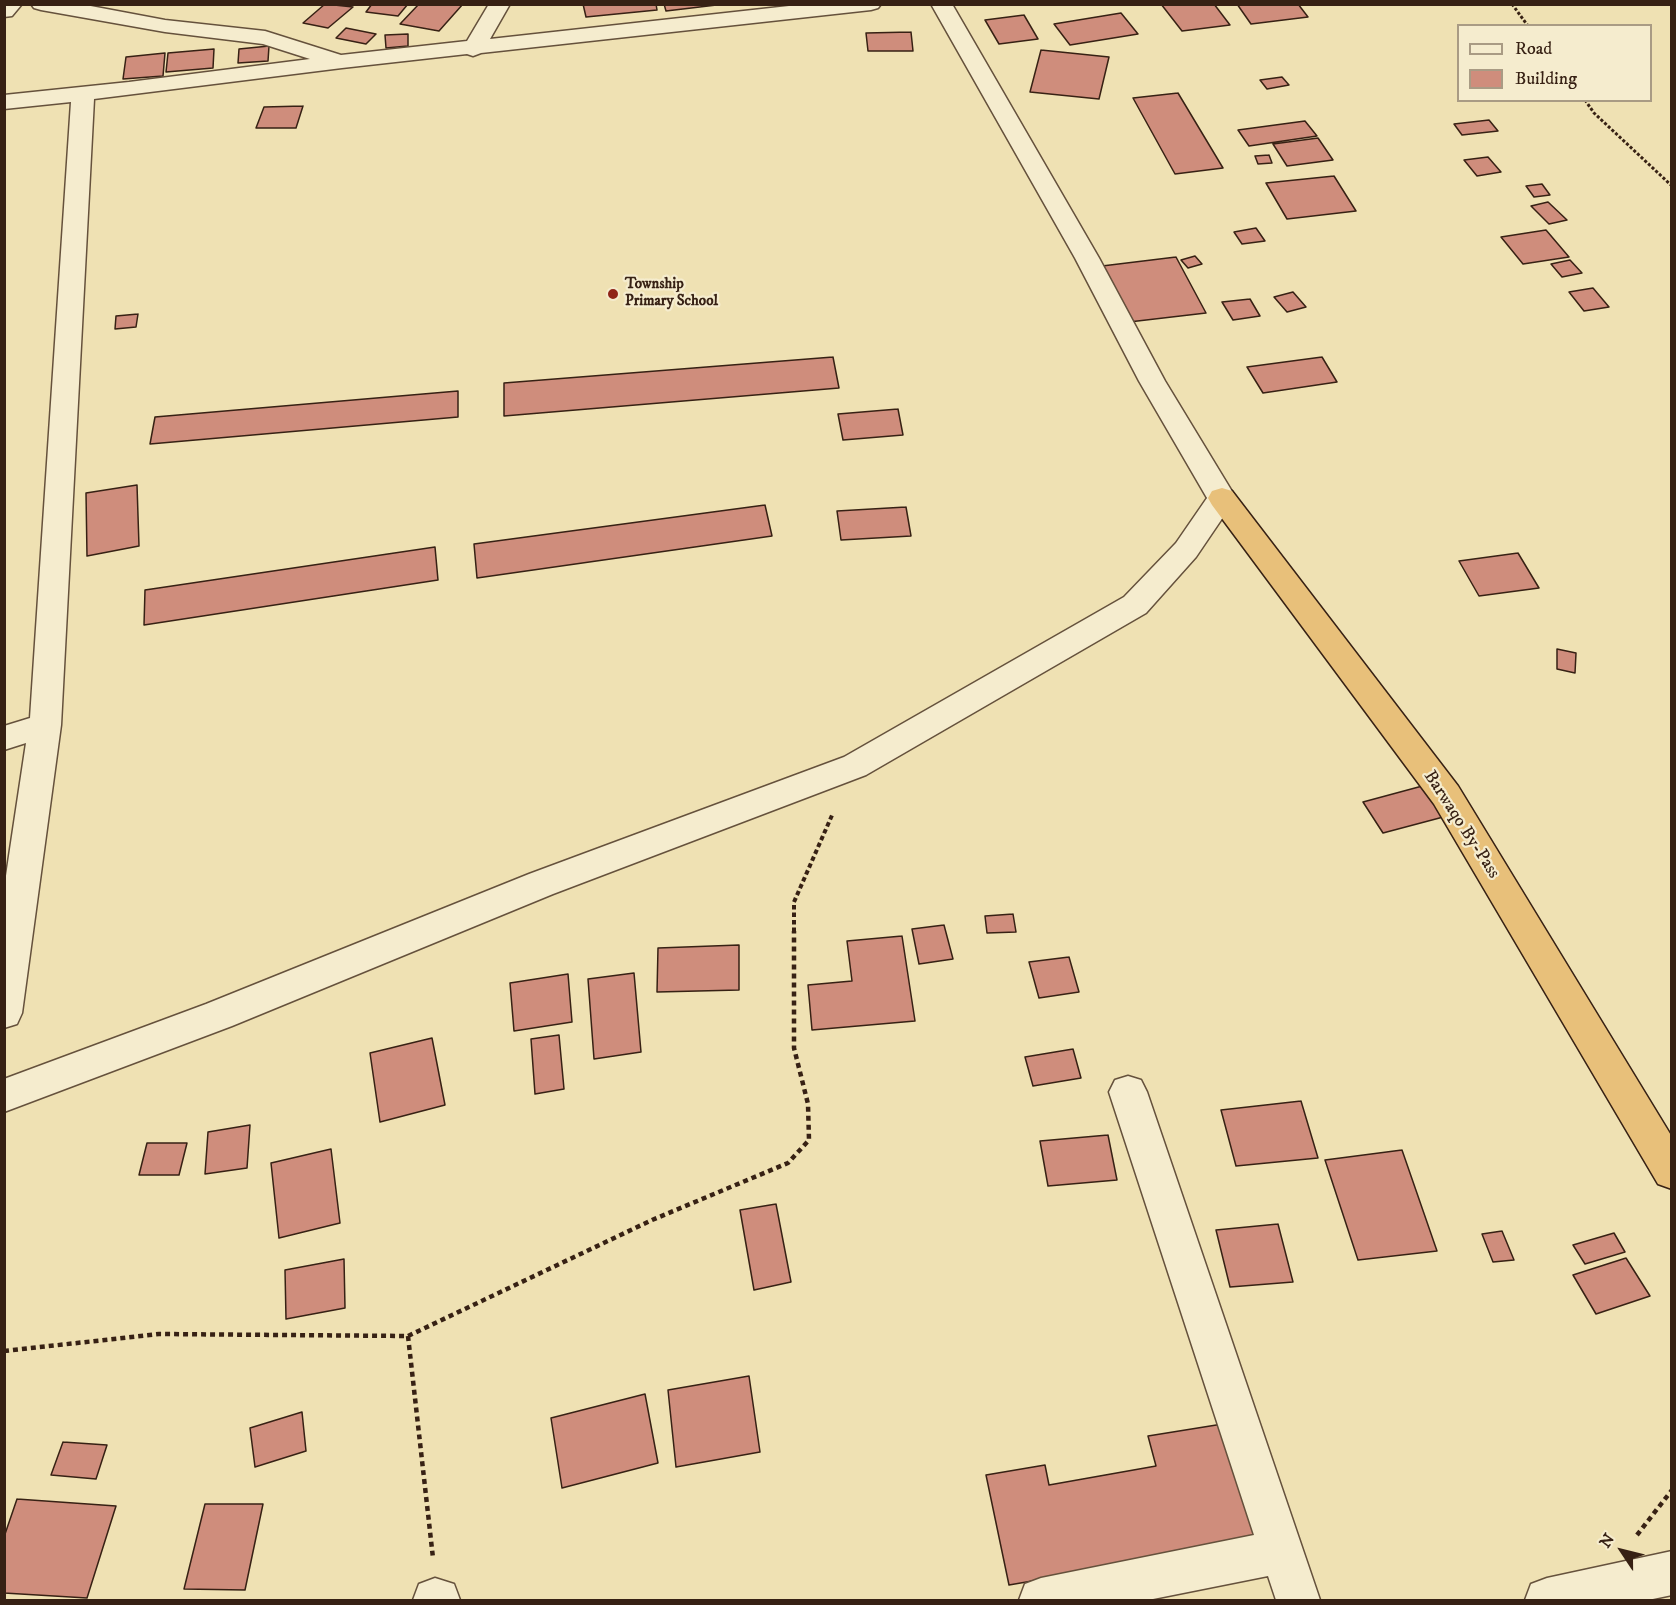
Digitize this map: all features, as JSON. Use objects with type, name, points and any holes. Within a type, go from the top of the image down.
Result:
[{"type":"highway","name":"Barwaqo By-Pass","points":[[1222,498],[1446,795],[1671,1172]]},
{"type":"street","points":[[4,11],[12,4]]},
{"type":"street","points":[[41,4],[165,26],[265,38],[342,61]]},
{"type":"street","points":[[473,49],[500,4]]},
{"type":"street","points":[[817,4],[843,8]]},
{"type":"street","points":[[4,102],[83,95],[342,61],[473,49],[871,4]]},
{"type":"street","points":[[4,1096],[219,1015],[541,884],[855,766],[1135,605],[1186,550],[1222,498],[1152,381],[1081,248],[941,4]]},
{"type":"street","points":[[4,1013],[45,725],[83,95]]},
{"type":"street","points":[[4,738],[45,725]]},
{"type":"street","points":[[1128,1092],[1298,1600]]},
{"type":"street","points":[[1041,1600],[1282,1551]]},
{"type":"street","points":[[1547,1600],[1671,1573]]},
{"type":"path","points":[[1512,4],[1527,24]]},
{"type":"path","points":[[1586,102],[1594,113],[1671,186]]},
{"type":"path","points":[[4,1351],[159,1334],[408,1336],[652,1220],[788,1163],[809,1140],[808,1104],[794,1048],[794,902],[855,766]]},
{"type":"path","points":[[408,1336],[437,1600]]},
{"type":"building","points":[[325,4],[353,7],[328,28],[303,23]]},
{"type":"building","points":[[372,4],[408,4],[398,16],[366,12]]},
{"type":"building","points":[[419,4],[463,4],[439,31],[400,24]]},
{"type":"building","points":[[583,4],[656,4],[657,10],[586,17]]},
{"type":"building","points":[[664,4],[725,4],[666,11]]},
{"type":"building","points":[[1161,4],[1214,4],[1230,25],[1182,31]]},
{"type":"building","points":[[1237,4],[1298,4],[1308,17],[1251,24]]},
{"type":"building","points":[[1121,13],[1138,34],[1070,45],[1054,24]]},
{"type":"building","points":[[1024,15],[1038,39],[999,44],[985,20]]},
{"type":"building","points":[[346,28],[376,34],[366,44],[336,38]]},
{"type":"building","points":[[911,32],[913,51],[868,51],[866,33]]},
{"type":"building","points":[[408,34],[408,46],[386,48],[385,35]]},
{"type":"building","points":[[269,46],[268,61],[238,63],[239,49]]},
{"type":"building","points":[[214,49],[213,68],[166,72],[168,53]]},
{"type":"building","points":[[1041,50],[1109,57],[1099,99],[1030,92]]},
{"type":"building","points":[[165,53],[163,76],[123,79],[126,57]]},
{"type":"building","points":[[1282,77],[1289,85],[1267,89],[1260,80]]},
{"type":"building","points":[[1178,93],[1223,168],[1175,174],[1133,98]]},
{"type":"building","points":[[303,106],[296,128],[256,128],[264,107]]},
{"type":"building","points":[[1489,120],[1498,131],[1462,135],[1454,124]]},
{"type":"building","points":[[1305,121],[1317,136],[1249,146],[1238,130]]},
{"type":"building","points":[[1318,138],[1333,160],[1287,166],[1273,144]]},
{"type":"building","points":[[1269,155],[1272,163],[1258,164],[1255,156]]},
{"type":"building","points":[[1488,157],[1501,172],[1477,176],[1464,160]]},
{"type":"building","points":[[1334,176],[1356,211],[1287,219],[1266,183]]},
{"type":"building","points":[[1542,184],[1550,195],[1534,197],[1526,186]]},
{"type":"building","points":[[1548,202],[1567,220],[1549,224],[1531,206]]},
{"type":"building","points":[[1256,228],[1265,241],[1242,244],[1234,232]]},
{"type":"building","points":[[1546,230],[1569,257],[1523,264],[1501,237]]},
{"type":"building","points":[[1195,256],[1202,264],[1188,268],[1181,260]]},
{"type":"building","points":[[1176,257],[1206,313],[1129,322],[1102,266]]},
{"type":"building","points":[[1570,260],[1582,273],[1562,277],[1551,264]]},
{"type":"building","points":[[1593,288],[1609,307],[1584,311],[1569,292]]},
{"type":"building","points":[[1293,292],[1306,307],[1287,312],[1274,297]]},
{"type":"building","points":[[1250,299],[1260,316],[1233,320],[1222,302]]},
{"type":"building","points":[[138,314],[136,327],[115,329],[116,316]]},
{"type":"building","points":[[833,357],[839,388],[504,416],[504,383]]},
{"type":"building","points":[[1322,357],[1337,382],[1263,393],[1247,367]]},
{"type":"building","points":[[458,391],[458,417],[150,444],[155,417]]},
{"type":"building","points":[[898,409],[903,435],[843,440],[838,414]]},
{"type":"building","points":[[137,485],[139,546],[87,556],[86,493]]},
{"type":"building","points":[[765,505],[772,536],[477,578],[474,544]]},
{"type":"building","points":[[906,507],[911,536],[841,540],[837,511]]},
{"type":"building","points":[[435,547],[438,580],[144,625],[145,590]]},
{"type":"building","points":[[1518,553],[1539,588],[1479,596],[1459,561]]},
{"type":"building","points":[[1557,649],[1576,653],[1575,673],[1557,669]]},
{"type":"building","points":[[1426,785],[1447,816],[1383,833],[1363,802]]},
{"type":"building","points":[[1013,914],[1016,932],[987,933],[985,916]]},
{"type":"building","points":[[944,925],[953,959],[919,964],[912,929]]},
{"type":"building","points":[[902,936],[915,1021],[812,1030],[808,985],[852,981],[847,941]]},
{"type":"building","points":[[739,945],[739,990],[657,992],[658,948]]},
{"type":"building","points":[[1069,957],[1079,992],[1039,998],[1029,962]]},
{"type":"building","points":[[634,973],[641,1052],[594,1059],[588,979]]},
{"type":"building","points":[[568,974],[572,1022],[514,1031],[510,983]]},
{"type":"building","points":[[559,1035],[564,1089],[535,1094],[531,1039]]},
{"type":"building","points":[[432,1038],[445,1105],[380,1122],[370,1053]]},
{"type":"building","points":[[1073,1049],[1081,1078],[1033,1086],[1025,1057]]},
{"type":"building","points":[[1301,1101],[1318,1158],[1236,1166],[1221,1110]]},
{"type":"building","points":[[250,1125],[247,1168],[205,1174],[208,1132]]},
{"type":"building","points":[[1108,1135],[1117,1180],[1048,1186],[1040,1141]]},
{"type":"building","points":[[147,1143],[187,1143],[179,1175],[139,1175]]},
{"type":"building","points":[[331,1149],[340,1223],[279,1238],[271,1163]]},
{"type":"building","points":[[1402,1150],[1437,1251],[1358,1260],[1325,1160]]},
{"type":"building","points":[[776,1204],[791,1282],[754,1290],[740,1210]]},
{"type":"building","points":[[1278,1224],[1293,1282],[1230,1287],[1216,1230]]},
{"type":"building","points":[[1502,1231],[1514,1260],[1493,1262],[1482,1234]]},
{"type":"building","points":[[1614,1233],[1625,1252],[1585,1264],[1573,1245]]},
{"type":"building","points":[[1626,1258],[1650,1296],[1596,1314],[1573,1275]]},
{"type":"building","points":[[344,1259],[345,1308],[286,1319],[285,1270]]},
{"type":"building","points":[[749,1376],[760,1452],[676,1467],[668,1390]]},
{"type":"building","points":[[645,1394],[658,1463],[562,1488],[551,1418]]},
{"type":"building","points":[[302,1412],[306,1451],[255,1467],[250,1428]]},
{"type":"building","points":[[1235,1422],[1269,1540],[1009,1585],[986,1475],[1045,1465],[1049,1485],[1156,1466],[1148,1436]]},
{"type":"building","points":[[63,1442],[107,1445],[96,1479],[51,1475]]},
{"type":"building","points":[[17,1499],[116,1506],[87,1598],[4,1593],[4,1537]]},
{"type":"building","points":[[205,1504],[263,1504],[245,1590],[184,1589]]},
{"type":"place","name":"Township Primary School","points":[[613,294]]}]
